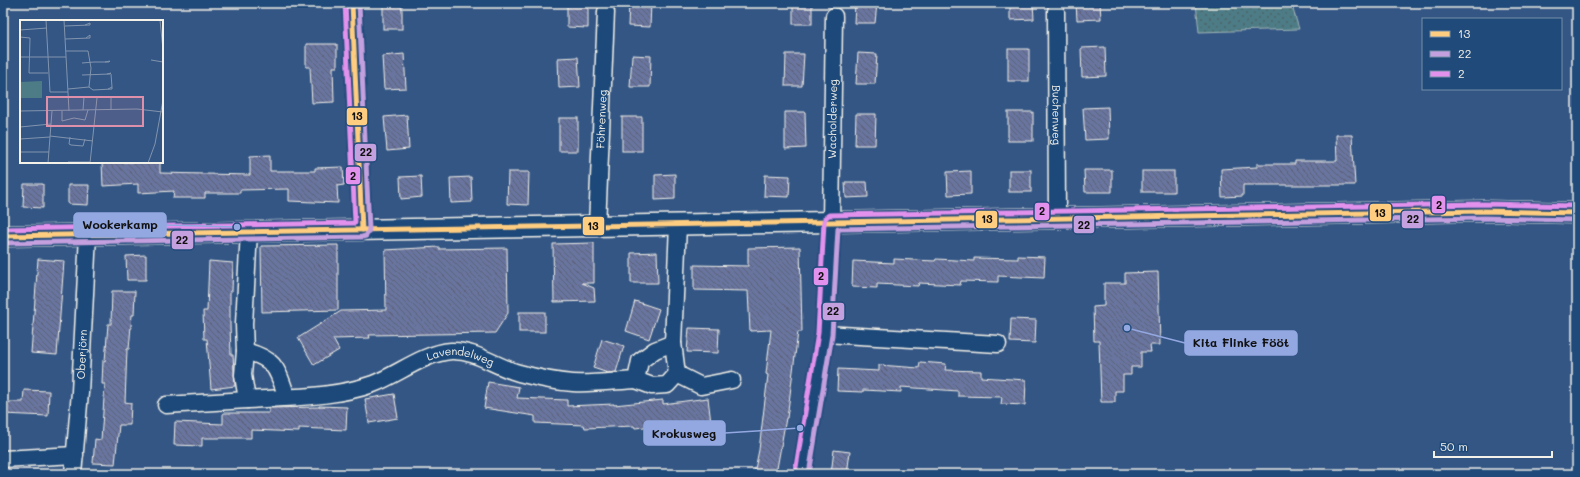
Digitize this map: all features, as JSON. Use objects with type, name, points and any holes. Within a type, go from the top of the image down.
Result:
[{"type":"street","points":[[352,3],[362,230]]},
{"type":"street","name":"Buchenweg","points":[[1056,11],[1057,218]]},
{"type":"street","name":"Föhrenweg","points":[[597,226],[606,12]]},
{"type":"street","name":"Wacholderweg","points":[[802,474],[825,334],[831,222],[834,16]]},
{"type":"street","points":[[3,236],[1484,211],[1577,214]]},
{"type":"street","points":[[678,225],[673,343],[677,374],[701,386],[732,380]]},
{"type":"street","points":[[247,400],[243,375],[249,231]]},
{"type":"street","name":"Oberjörn","points":[[73,474],[80,392],[88,235]]},
{"type":"street","points":[[825,334],[998,344]]},
{"type":"street","points":[[636,380],[640,361],[655,350],[673,343]]},
{"type":"street","points":[[245,351],[259,355],[273,363],[288,397]]},
{"type":"street","name":"Lavendelweg","points":[[166,405],[335,393],[373,384],[428,358],[450,351],[474,354],[518,373],[572,383],[636,380],[652,386],[667,385],[677,374]]},
{"type":"street","points":[[3,459],[75,454]]},
{"type":"green space","points":[[1196,3],[1291,3],[1299,29],[1199,32]]},
{"type":"building","points":[[383,3],[402,3],[402,29],[383,29]]},
{"type":"building","points":[[567,3],[588,3],[588,28],[567,27]]},
{"type":"building","points":[[629,3],[651,3],[650,27],[628,26]]},
{"type":"building","points":[[793,3],[812,3],[812,24],[793,24]]},
{"type":"building","points":[[855,3],[877,3],[875,23],[854,23]]},
{"type":"building","points":[[1010,3],[1033,3],[1034,19],[1010,20]]},
{"type":"building","points":[[1076,3],[1100,3],[1101,19],[1077,20]]},
{"type":"building","points":[[306,44],[337,44],[337,67],[333,67],[334,102],[312,103],[310,67],[306,67]]},
{"type":"building","points":[[1105,47],[1106,76],[1082,77],[1081,48]]},
{"type":"building","points":[[1008,49],[1029,49],[1029,81],[1008,81]]},
{"type":"building","points":[[858,53],[877,54],[875,84],[856,84]]},
{"type":"building","points":[[404,54],[406,88],[384,89],[382,56]]},
{"type":"building","points":[[786,54],[804,54],[802,86],[785,86]]},
{"type":"building","points":[[632,55],[651,56],[650,87],[630,87]]},
{"type":"building","points":[[578,57],[580,87],[559,88],[558,58]]},
{"type":"building","points":[[1108,107],[1109,139],[1085,140],[1083,108]]},
{"type":"building","points":[[785,112],[805,112],[806,148],[785,149]]},
{"type":"building","points":[[1008,112],[1033,112],[1033,141],[1008,141]]},
{"type":"building","points":[[856,114],[876,114],[875,145],[855,145]]},
{"type":"building","points":[[407,115],[409,149],[387,151],[384,117]]},
{"type":"building","points":[[622,117],[642,117],[642,151],[622,151]]},
{"type":"building","points":[[559,118],[578,118],[578,151],[559,151]]},
{"type":"building","points":[[1336,135],[1352,135],[1355,185],[1243,185],[1243,196],[1222,197],[1221,169],[1257,167],[1257,164],[1295,164],[1295,161],[1337,161]]},
{"type":"building","points":[[270,155],[270,171],[315,171],[315,168],[343,167],[344,185],[337,186],[338,203],[289,201],[289,189],[240,190],[240,193],[205,193],[205,198],[173,198],[174,191],[138,193],[138,184],[103,186],[102,163],[160,163],[160,173],[250,175],[250,156]]},
{"type":"building","points":[[1009,170],[1031,170],[1031,192],[1009,192]]},
{"type":"building","points":[[1084,170],[1112,170],[1112,192],[1085,192]]},
{"type":"building","points":[[971,171],[971,194],[948,195],[947,172]]},
{"type":"building","points":[[1142,171],[1174,171],[1174,192],[1142,192]]},
{"type":"building","points":[[508,172],[529,172],[528,205],[507,204]]},
{"type":"building","points":[[675,174],[675,199],[655,200],[655,175]]},
{"type":"building","points":[[765,175],[790,176],[789,197],[764,196]]},
{"type":"building","points":[[421,176],[422,197],[401,199],[400,177]]},
{"type":"building","points":[[471,177],[472,202],[451,203],[450,178]]},
{"type":"building","points":[[845,182],[867,182],[868,197],[846,198]]},
{"type":"building","points":[[24,184],[43,184],[43,208],[23,207]]},
{"type":"building","points":[[68,185],[89,185],[88,205],[68,204]]},
{"type":"building","points":[[594,243],[594,283],[582,283],[594,288],[595,301],[554,302],[553,244]]},
{"type":"building","points":[[338,245],[338,310],[262,312],[261,246]]},
{"type":"building","points":[[439,247],[439,249],[507,248],[508,313],[495,333],[369,335],[370,338],[333,339],[339,350],[314,365],[298,338],[341,311],[386,310],[385,250]]},
{"type":"building","points":[[800,247],[802,332],[798,332],[787,418],[776,474],[754,474],[759,450],[768,375],[766,374],[771,330],[750,331],[748,291],[694,290],[694,265],[748,266],[748,248]]},
{"type":"building","points":[[657,252],[658,283],[631,283],[631,253]]},
{"type":"building","points":[[146,255],[146,280],[127,280],[126,256]]},
{"type":"building","points":[[1018,256],[1045,257],[1044,278],[998,276],[998,282],[961,281],[960,285],[919,283],[918,286],[877,284],[877,288],[852,287],[853,261],[894,263],[894,259],[935,261],[936,259],[974,261],[974,258],[1018,259]]},
{"type":"building","points":[[38,259],[64,261],[57,355],[31,353]]},
{"type":"building","points":[[209,261],[233,263],[232,291],[230,291],[230,325],[231,355],[233,355],[235,386],[211,389],[207,339],[204,339],[203,311],[207,311]]},
{"type":"building","points":[[1158,272],[1160,345],[1150,345],[1151,352],[1141,352],[1141,367],[1131,367],[1131,375],[1123,375],[1123,391],[1115,391],[1115,402],[1101,402],[1099,341],[1094,341],[1093,307],[1104,306],[1104,283],[1125,283],[1125,273]]},
{"type":"building","points":[[112,291],[135,291],[134,315],[132,315],[129,349],[127,349],[125,402],[131,403],[130,425],[119,425],[115,464],[93,463],[95,439],[101,440],[105,384],[102,384],[103,360],[105,361],[108,324],[111,324]]},
{"type":"building","points":[[635,301],[659,309],[649,339],[626,331]]},
{"type":"building","points":[[519,312],[545,312],[545,332],[519,332]]},
{"type":"building","points":[[1011,319],[1036,320],[1035,343],[1010,342]]},
{"type":"building","points":[[689,328],[719,329],[718,353],[687,352]]},
{"type":"building","points":[[602,339],[624,346],[616,372],[608,373],[593,368]]},
{"type":"building","points":[[920,362],[946,364],[945,370],[981,371],[981,377],[1026,380],[1025,405],[1001,404],[1002,397],[958,396],[958,391],[901,387],[901,392],[863,390],[863,392],[837,391],[838,369],[879,371],[879,365],[919,368]]},
{"type":"building","points":[[488,382],[519,387],[517,398],[567,400],[567,406],[614,405],[663,400],[663,404],[708,398],[711,423],[681,428],[680,423],[635,428],[634,426],[585,428],[584,425],[535,423],[535,416],[484,408]]},
{"type":"building","points":[[24,390],[49,391],[48,416],[3,414],[3,402],[23,402]]},
{"type":"building","points":[[394,394],[398,418],[369,423],[365,399]]},
{"type":"building","points":[[319,406],[347,407],[346,430],[299,428],[299,432],[251,430],[251,438],[202,438],[202,446],[174,445],[175,422],[223,424],[223,413],[269,413],[269,408]]},
{"type":"building","points":[[834,450],[850,452],[847,474],[831,474]]},
{"type":"transit line","name":"2","points":[[3,229],[355,223],[345,3]]},
{"type":"transit line","name":"13","points":[[352,3],[362,230]]},
{"type":"transit line","name":"22","points":[[3,243],[366,236],[369,230],[359,3]]},
{"type":"transit line","name":"2","points":[[795,473],[818,333],[824,222],[825,218],[829,215],[1484,204],[1577,206]]},
{"type":"transit line","name":"13","points":[[3,236],[1484,211],[1577,213]]},
{"type":"transit line","name":"22","points":[[809,474],[832,335],[838,229],[1484,218],[1577,220]]},
{"type":"place","name":"Wookerkamp","points":[[237,227]]},
{"type":"place","name":"Kita Flinke Fööt","points":[[1127,328]]},
{"type":"place","name":"Krokusweg","points":[[800,428]]}]
